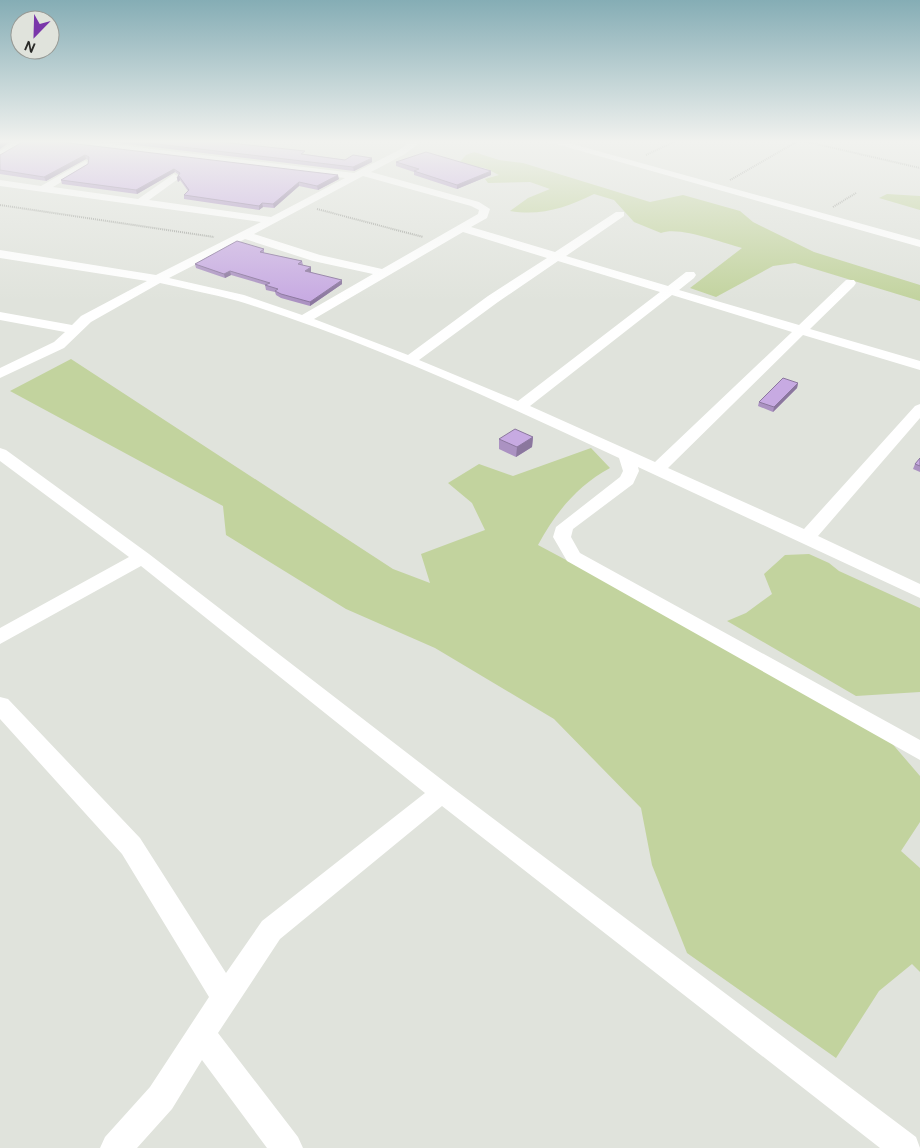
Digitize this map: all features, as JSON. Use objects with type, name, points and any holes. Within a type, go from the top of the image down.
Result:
[{"type":"street","points":[[78,194],[272,220]]},
{"type":"street","points":[[140,202],[151,194]]},
{"type":"street","points":[[0,374],[59,345],[86,320],[321,194]]},
{"type":"street","points":[[303,320],[483,216],[485,209],[429,194]]},
{"type":"street","points":[[737,194],[920,244]]},
{"type":"street","points":[[409,361],[493,299],[620,214]]},
{"type":"street","points":[[461,228],[920,366]]},
{"type":"street","points":[[244,235],[317,258],[384,273]]},
{"type":"street","points":[[0,254],[159,279],[240,298],[303,320],[409,361],[519,407],[807,537],[920,592]]},
{"type":"street","points":[[125,274],[137,282],[137,292]]},
{"type":"street","points":[[519,407],[690,275]]},
{"type":"street","points":[[657,469],[850,283]]},
{"type":"street","points":[[0,316],[75,330]]},
{"type":"street","points":[[807,537],[920,409]]},
{"type":"street","points":[[0,453],[142,558],[442,793],[905,1148]]},
{"type":"street","points":[[627,456],[632,471],[627,480],[565,526],[562,537],[573,557],[920,751]]},
{"type":"street","points":[[0,637],[142,558]]},
{"type":"street","points":[[0,705],[131,846],[225,997]]},
{"type":"street","points":[[116,1148],[161,1098],[201,1033],[271,930],[442,793]]},
{"type":"street","points":[[201,1033],[229,1074],[287,1148]]},
{"type":"path","points":[[817,216],[855,194]]},
{"type":"path","points":[[300,204],[438,241]]},
{"type":"path","points":[[0,205],[182,231],[232,241]]},
{"type":"green space","points":[[539,194],[623,194],[650,202],[683,195],[740,211],[753,222],[814,252],[920,285],[920,301],[795,263],[773,266],[716,297],[690,288],[742,248],[690,233],[669,231],[661,233],[634,222],[614,200],[594,194],[553,210],[543,212],[510,211],[528,198]]},
{"type":"green space","points":[[887,194],[920,196],[920,210],[879,198]]},
{"type":"green space","points":[[71,359],[393,569],[430,583],[421,554],[485,530],[472,503],[448,483],[479,464],[513,476],[591,448],[610,468],[587,483],[568,501],[538,545],[877,726],[920,776],[920,822],[901,851],[920,868],[920,972],[912,964],[879,991],[836,1058],[687,953],[652,865],[641,808],[554,719],[435,648],[346,609],[226,535],[223,506],[10,391]]},
{"type":"green space","points":[[809,554],[829,563],[839,571],[920,608],[920,692],[856,696],[727,621],[746,613],[772,594],[764,574],[785,555]]},
{"type":"building","points":[[285,194],[273,204],[262,203],[259,206],[184,195]]},
{"type":"building","points":[[237,241],[264,249],[260,252],[302,261],[298,264],[311,267],[305,271],[342,280],[310,302],[281,294],[275,291],[278,289],[265,285],[270,283],[230,271],[224,274],[195,264]]},
{"type":"building","points":[[783,378],[798,383],[774,407],[759,402]]},
{"type":"building","points":[[515,429],[533,437],[517,447],[499,439]]},
{"type":"building","points":[[920,458],[920,466],[915,464]]}]
